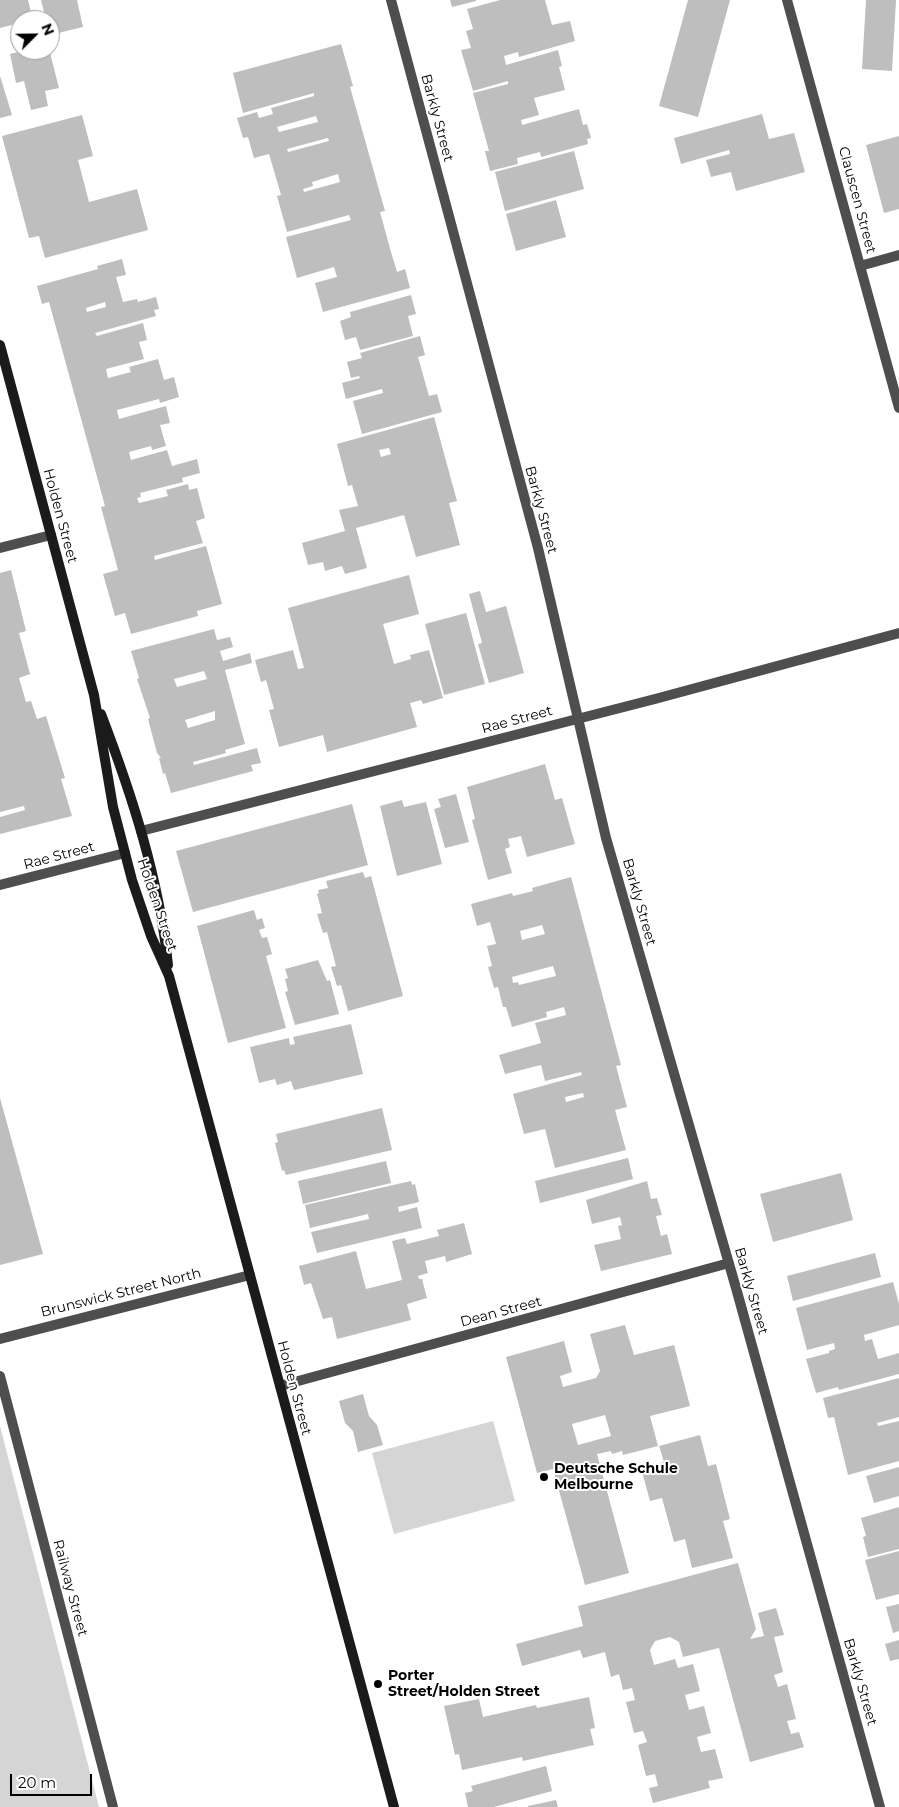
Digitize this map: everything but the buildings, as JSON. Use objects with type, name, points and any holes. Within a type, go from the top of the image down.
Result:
[{"type":"main road","name":"Holden Street","points":[[0,344],[94,695],[111,798],[125,853],[151,936],[169,976]]},
{"type":"main road","name":"Holden Street","points":[[94,695],[117,755],[141,830],[164,931],[169,976],[394,1807]]},
{"type":"street","name":"Barkly Street","points":[[391,0],[538,548],[606,838],[729,1263],[880,1807]]},
{"type":"street","name":"Clauscen Street","points":[[787,0],[899,408]]},
{"type":"street","points":[[860,266],[899,255]]},
{"type":"street","points":[[0,548],[51,535]]},
{"type":"street","name":"Rae Street","points":[[141,830],[899,634]]},
{"type":"street","name":"Rae Street","points":[[0,886],[125,853]]},
{"type":"street","name":"Dean Street","points":[[280,1386],[729,1263]]},
{"type":"street","name":"Brunswick Street North","points":[[0,1339],[250,1275]]},
{"type":"street","name":"Railway Street","points":[[0,1376],[113,1807]]},
{"type":"shaded area","points":[[493,1421],[515,1501],[394,1534],[372,1453]]},
{"type":"shaded area","points":[[0,1426],[99,1807],[0,1807]]},
{"type":"place","name":"Deutsche Schule Melbourne","points":[[544,1477]]},
{"type":"place","name":"Porter Street/Holden Street","points":[[378,1684]]}]
